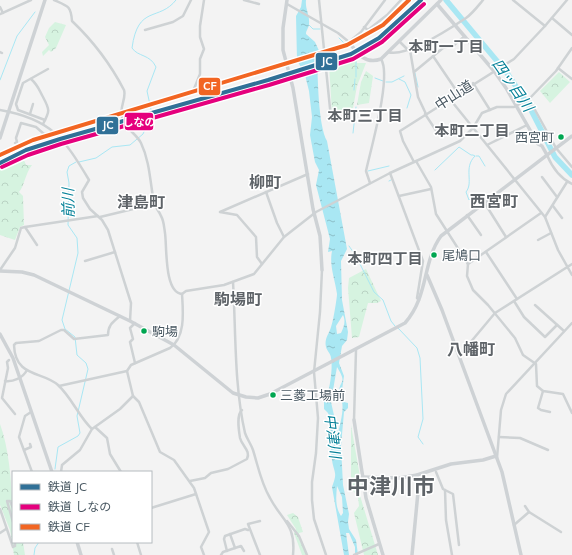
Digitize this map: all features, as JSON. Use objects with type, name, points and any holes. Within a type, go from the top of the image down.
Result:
[{"type":"street","points":[[0,7],[2,13],[31,0]]},
{"type":"street","points":[[0,138],[45,0]]},
{"type":"street","points":[[54,0],[70,9],[72,12],[72,21],[84,32],[120,82],[125,93],[121,107],[124,123],[140,140],[151,173],[154,204],[164,223],[168,273],[173,288],[177,293],[182,294],[186,291],[218,286],[251,276],[284,237],[315,213],[390,172],[453,145],[465,137],[473,128],[482,113],[497,106],[512,108],[528,99],[558,68],[572,48]]},
{"type":"street","points":[[145,30],[172,22],[183,16],[191,0]]},
{"type":"street","points":[[194,89],[200,74],[200,59],[204,49],[200,37],[204,0]]},
{"type":"street","points":[[244,0],[259,4]]},
{"type":"street","points":[[319,0],[331,118]]},
{"type":"street","points":[[349,42],[364,27],[385,0]]},
{"type":"street","points":[[364,27],[370,29],[401,0]]},
{"type":"street","points":[[388,52],[393,54],[409,50],[466,18],[483,0]]},
{"type":"street","points":[[513,0],[545,26],[567,0]]},
{"type":"street","points":[[326,555],[314,519],[312,500],[312,482],[316,453],[318,418],[314,372],[320,312],[322,270],[321,242],[294,90],[283,50],[283,28],[288,3],[338,33],[349,42],[361,57],[374,61],[381,59],[439,1],[457,23],[465,36],[496,70],[518,105],[527,126],[538,144],[542,146],[547,154],[550,163],[559,175],[567,182],[572,184]]},
{"type":"street","points":[[552,18],[572,35]]},
{"type":"street","name":"中山道","points":[[415,162],[399,133],[449,98],[505,65],[525,49],[545,26]]},
{"type":"street","points":[[414,72],[443,48],[454,45],[465,36]]},
{"type":"street","points":[[399,42],[409,50],[419,103],[437,132],[440,133],[445,129]]},
{"type":"street","points":[[434,56],[458,93]]},
{"type":"street","points":[[370,182],[366,171],[385,81],[384,64],[381,59]]},
{"type":"street","points":[[558,68],[572,79]]},
{"type":"street","points":[[45,120],[18,110],[16,104],[23,83],[48,69]]},
{"type":"street","points":[[31,79],[39,86],[42,96],[49,106],[49,112],[43,124]]},
{"type":"street","points":[[473,83],[490,110]]},
{"type":"street","points":[[449,98],[545,217],[551,233],[572,275]]},
{"type":"street","points":[[528,99],[555,148],[572,167]]},
{"type":"street","points":[[30,114],[33,104]]},
{"type":"street","points":[[0,110],[43,124],[69,148],[77,160],[89,180],[82,192],[82,198],[90,209],[99,217],[108,230],[131,303],[130,320]]},
{"type":"street","points":[[15,143],[17,142],[16,138],[22,123],[36,127],[44,134],[50,134],[52,131]]},
{"type":"street","points":[[487,145],[527,126]]},
{"type":"street","points":[[0,271],[16,271],[34,275],[130,320],[174,345],[226,387],[240,396],[258,398],[270,394],[314,372],[405,323],[414,312],[420,300],[432,250],[436,242],[446,230],[572,136]]},
{"type":"street","points":[[415,162],[431,188],[434,210],[468,264],[467,276],[473,290],[495,313],[515,338],[523,355],[536,364],[537,386],[543,391],[563,394],[572,413]]},
{"type":"street","points":[[390,172],[422,261],[417,298],[420,300]]},
{"type":"street","points":[[262,264],[257,256],[256,236],[237,215],[220,212],[308,174]]},
{"type":"street","points":[[542,177],[558,197]]},
{"type":"street","points":[[545,217],[567,182]]},
{"type":"street","points":[[399,196],[431,188]]},
{"type":"street","points":[[266,192],[277,223],[284,237]]},
{"type":"street","points":[[484,202],[506,237]]},
{"type":"street","points":[[0,271],[15,248],[21,228],[99,217],[154,204]]},
{"type":"street","points":[[553,206],[562,218]]},
{"type":"street","points":[[468,264],[541,212]]},
{"type":"street","points":[[467,215],[481,235]]},
{"type":"street","points":[[26,227],[36,245]]},
{"type":"street","points":[[538,240],[551,233]]},
{"type":"street","points":[[85,261],[115,252]]},
{"type":"street","points":[[486,252],[524,317],[545,337],[557,325]]},
{"type":"street","points":[[459,356],[495,313],[572,264]]},
{"type":"street","points":[[427,275],[434,288],[496,457],[521,555]]},
{"type":"street","points":[[233,282],[240,396],[246,438],[253,452],[260,478],[270,499],[287,521],[290,522],[299,536],[307,555]]},
{"type":"street","points":[[423,290],[428,286],[434,288]]},
{"type":"street","points":[[59,386],[127,371],[135,363],[170,348],[174,345],[184,319],[182,294]]},
{"type":"street","points":[[535,305],[564,331]]},
{"type":"street","points":[[120,316],[111,324],[108,329],[108,336],[76,339],[64,330],[61,330],[39,341],[16,343],[14,347],[20,366],[59,386],[79,413],[107,438],[110,454],[120,471]]},
{"type":"street","points":[[135,323],[130,328],[133,338],[130,342],[135,363]]},
{"type":"street","points":[[362,477],[400,478],[417,475],[451,464],[499,457],[501,410],[506,394],[534,362],[572,323]]},
{"type":"street","points":[[0,334],[10,349],[52,471]]},
{"type":"street","points":[[354,351],[354,420],[362,477],[383,555]]},
{"type":"street","points":[[9,360],[7,362],[8,368],[2,398],[15,414]]},
{"type":"street","points":[[5,381],[20,378],[27,370]]},
{"type":"street","points":[[127,371],[133,396],[139,402],[160,452],[174,460],[190,481],[196,494],[209,532],[208,538],[201,547],[204,555]]},
{"type":"street","points":[[543,391],[538,408],[550,412]]},
{"type":"street","points":[[61,471],[62,465],[80,450],[94,428],[120,409],[133,396]]},
{"type":"street","points":[[190,481],[205,478],[211,473],[228,469],[247,459],[248,452],[240,438],[238,417],[242,410]]},
{"type":"street","points":[[31,412],[25,416],[19,433],[32,471]]},
{"type":"street","points":[[499,437],[520,438],[548,450]]},
{"type":"street","points":[[24,450],[31,447],[30,444]]},
{"type":"street","points":[[436,472],[445,490],[446,520],[452,555]]},
{"type":"street","points":[[412,555],[418,492],[417,475]]},
{"type":"street","points":[[445,490],[452,494],[453,497],[459,545]]},
{"type":"street","points":[[152,508],[196,494]]},
{"type":"street","points":[[12,506],[10,501],[7,501],[12,518]]},
{"type":"street","points":[[525,506],[529,512],[561,532]]},
{"type":"street","points":[[0,509],[13,547],[15,546],[15,543]]},
{"type":"street","points":[[514,525],[529,512]]},
{"type":"street","points":[[260,520],[248,524],[260,555]]},
{"type":"street","points":[[287,521],[294,539],[293,555]]},
{"type":"street","points":[[0,533],[6,529]]},
{"type":"street","points":[[227,551],[224,539],[225,536],[245,529],[248,530]]},
{"type":"street","points":[[230,534],[235,548]]},
{"type":"street","points":[[77,543],[81,555]]},
{"type":"street","points":[[138,543],[141,555]]},
{"type":"street","points":[[354,555],[379,544]]},
{"type":"street","points":[[221,555],[241,546],[244,551]]},
{"type":"street","points":[[112,549],[114,555]]},
{"type":"green space","points":[[55,22],[66,25],[56,48],[51,52],[49,50],[43,56],[42,52],[49,45],[45,37],[49,28]]},
{"type":"green space","points":[[356,54],[357,63],[366,63],[357,86],[353,108],[332,113],[329,64]]},
{"type":"green space","points":[[366,71],[373,76],[369,103],[357,105],[361,82]]},
{"type":"green space","points":[[559,72],[570,82],[550,103],[540,91]]},
{"type":"green space","points":[[22,155],[26,165],[32,165],[19,192],[23,196],[24,225],[20,227],[15,240],[0,235],[0,167]]},
{"type":"green space","points":[[366,269],[381,301],[377,303],[368,303],[359,337],[352,338],[348,288],[349,278]]},
{"type":"green space","points":[[0,424],[9,466],[12,498],[12,542],[10,530],[0,505]]},
{"type":"green space","points":[[351,425],[362,488],[358,489],[378,555],[364,555],[354,513],[359,506],[358,497],[351,488]]},
{"type":"green space","points":[[293,513],[298,517],[303,532],[299,533],[299,536],[307,555],[302,555],[294,533],[296,529],[287,515]]},
{"type":"green space","points":[[12,543],[23,543],[25,555],[14,555]]},
{"type":"water","name":"中津川","points":[[302,0],[306,0],[309,25],[306,34],[315,42],[321,55],[317,58],[320,113],[324,134],[327,141],[347,249],[341,261],[342,300],[348,332],[347,340],[342,346],[339,363],[344,376],[341,397],[344,402],[348,403],[348,408],[344,412],[341,446],[343,485],[349,514],[349,529],[356,540],[358,555],[355,555],[355,547],[349,533],[346,533],[349,555],[344,555],[332,487],[335,473],[331,455],[330,419],[328,413],[324,409],[324,400],[328,392],[332,368],[331,357],[326,347],[326,341],[333,321],[337,294],[332,267],[332,251],[328,252],[330,239],[316,185],[319,170],[315,162],[310,135],[312,117],[309,91],[305,75],[297,60],[296,16],[301,7]],"holes":[[[343,315],[344,326],[341,333],[337,334],[336,326]],[[337,367],[342,377],[342,382],[339,389],[342,402],[342,418],[338,433],[331,402]],[[337,486],[342,497],[343,513],[341,516],[336,498]]]},
{"type":"waterway","name":"前川","points":[[79,162],[96,158],[112,147],[130,145],[143,134],[152,114],[147,91],[156,67],[151,60],[137,53],[132,48],[135,34],[139,25],[144,19],[163,11],[176,0]]},
{"type":"waterway","name":"四ッ目川","points":[[446,0],[507,73],[529,106],[555,157],[572,175]]},
{"type":"waterway","points":[[0,80],[17,36],[35,12]]},
{"type":"waterway","points":[[308,24],[313,29],[320,29]]},
{"type":"waterway","points":[[339,38],[346,45]]},
{"type":"waterway","points":[[356,62],[356,77]]},
{"type":"waterway","points":[[415,73],[418,87]]},
{"type":"waterway","points":[[386,82],[392,82],[404,76]]},
{"type":"waterway","points":[[375,78],[383,81]]},
{"type":"waterway","points":[[354,90],[355,79]]},
{"type":"waterway","points":[[399,79],[405,82],[411,95],[407,108]]},
{"type":"waterway","points":[[353,133],[356,107]]},
{"type":"waterway","points":[[435,170],[459,147],[475,156],[471,161],[469,170],[469,184],[466,192],[469,200],[471,198],[476,205]]},
{"type":"waterway","points":[[476,156],[479,156],[485,166]]},
{"type":"waterway","name":"前川","points":[[55,469],[58,447],[78,436],[80,433],[77,416],[88,369],[86,363],[77,355],[75,337],[65,329],[62,320],[78,253],[77,238],[68,225],[69,183],[67,172],[69,166],[76,162]]},
{"type":"waterway","points":[[368,171],[389,166]]},
{"type":"waterway","points":[[349,246],[356,256],[374,292],[383,300],[391,321],[395,326]]},
{"type":"waterway","points":[[398,328],[417,348],[420,358],[423,419],[418,437],[423,444]]},
{"type":"waterway","name":"前川","points":[[34,555],[35,548],[38,543]]},
{"type":"rail line","name":"CF","points":[[0,155],[33,140],[347,45],[383,25],[409,0]]},
{"type":"rail line","name":"JC","points":[[0,163],[26,150],[60,139],[268,80],[351,54],[379,38],[421,0]]},
{"type":"rail line","name":"しなの","points":[[2,167],[28,155],[61,144],[269,85],[353,59],[382,42],[424,4]]},
{"type":"place","name":"西宮町","points":[[561,137]]},
{"type":"place","name":"尾鳩口","points":[[434,255]]},
{"type":"place","name":"駒場","points":[[144,331]]},
{"type":"place","name":"三菱工場前","points":[[273,395]]},
{"type":"district","name":"本町一丁目","points":[[446,46]]},
{"type":"district","name":"本町三丁目","points":[[365,115]]},
{"type":"district","name":"本町二丁目","points":[[472,130]]},
{"type":"district","name":"柳町","points":[[265,182]]},
{"type":"district","name":"西宮町","points":[[494,201]]},
{"type":"district","name":"津島町","points":[[141,202]]},
{"type":"district","name":"本町四丁目","points":[[385,258]]},
{"type":"district","name":"駒場町","points":[[238,299]]},
{"type":"district","name":"八幡町","points":[[471,349]]},
{"type":"district","name":"中津川市","points":[[391,486]]}]
